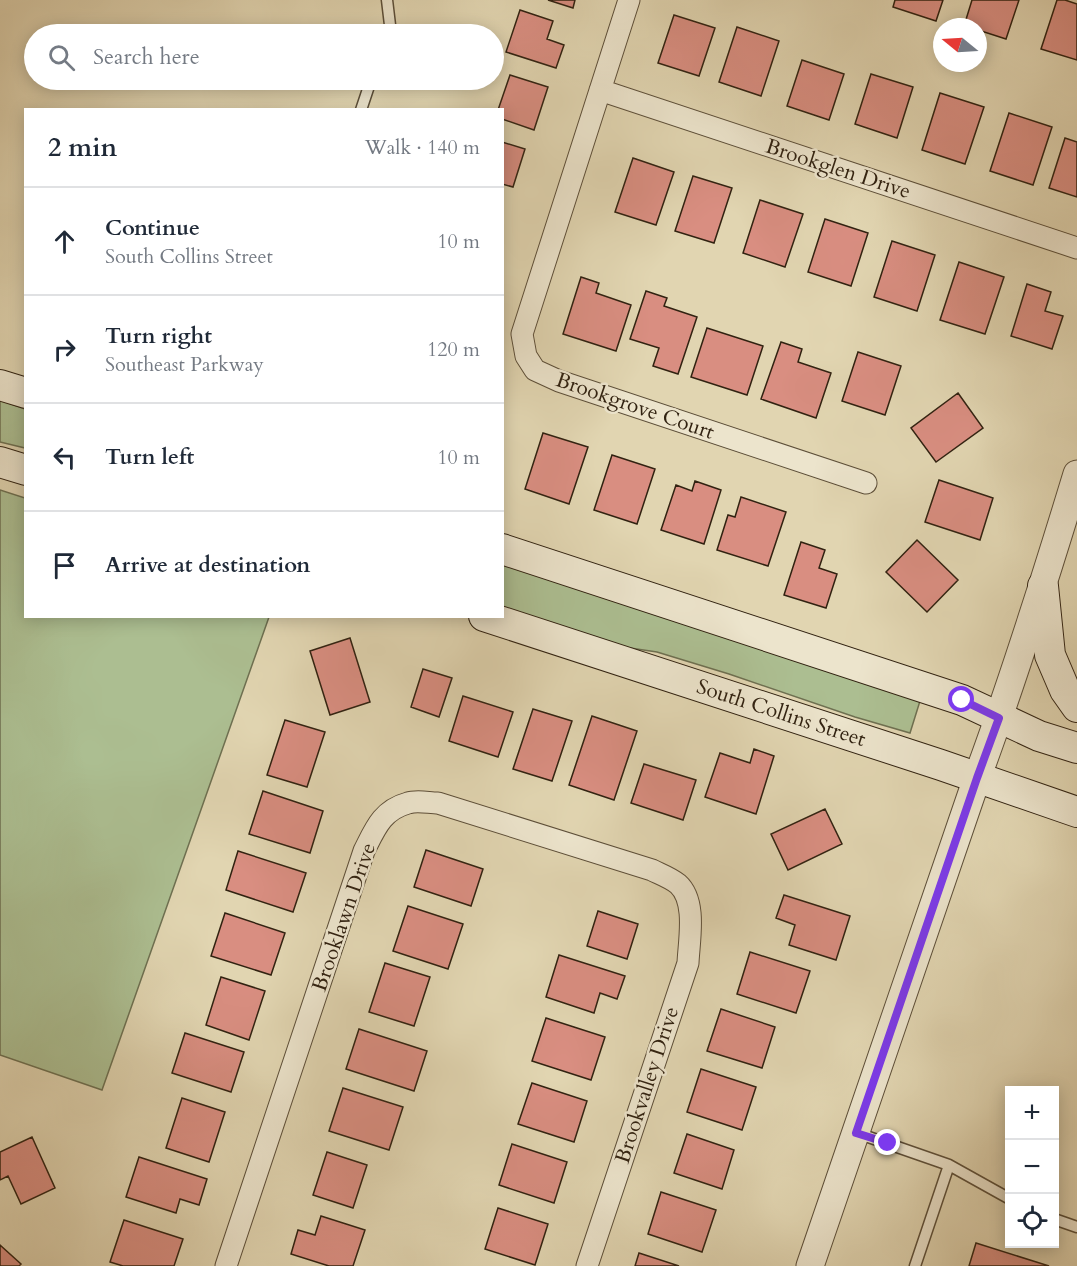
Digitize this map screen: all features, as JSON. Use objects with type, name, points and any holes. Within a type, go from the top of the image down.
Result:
[{"type":"main road","points":[[0,385],[24,392]]},
{"type":"main road","points":[[0,462],[24,469]]},
{"type":"main road","points":[[504,550],[962,700],[1039,736],[1077,748]]},
{"type":"main road","points":[[1043,586],[1050,655],[1065,690],[1077,707]]},
{"type":"main road","name":"South Collins Street","points":[[490,618],[918,757],[1077,812]]},
{"type":"street","name":"Brookgrove Court","points":[[628,0],[522,334],[526,356],[535,370],[559,381],[866,483]]},
{"type":"street","name":"Brookglen Drive","points":[[600,90],[1077,248]]},
{"type":"street","points":[[810,1266],[999,718],[1077,474]]},
{"type":"street","name":"Brooklawn Drive","points":[[226,1266],[364,851],[379,821],[390,810],[410,802],[438,803],[652,870],[678,885],[688,901]]},
{"type":"street","name":"Brookvalley Drive","points":[[587,1266],[688,963],[691,918],[688,901]]},
{"type":"lane","points":[[387,0],[390,24]]},
{"type":"lane","points":[[362,108],[368,90]]},
{"type":"lane","points":[[856,1133],[949,1165],[1005,1196]]},
{"type":"lane","points":[[915,1266],[949,1165]]},
{"type":"lane","points":[[1059,1221],[1077,1227]]},
{"type":"green space","points":[[0,400],[24,409],[24,448],[0,442]]},
{"type":"green space","points":[[0,490],[24,498],[24,618],[269,618],[102,1090],[0,1055]]},
{"type":"green space","points":[[504,565],[920,701],[910,733],[657,652],[603,644],[504,612]]},
{"type":"building","points":[[548,0],[575,0],[573,8]]},
{"type":"building","points":[[895,0],[943,0],[937,18],[933,18],[933,20],[893,7]]},
{"type":"building","points":[[972,0],[1019,0],[1006,39],[987,33],[987,18],[966,18]]},
{"type":"building","points":[[1057,0],[1077,4],[1077,60],[1041,49]]},
{"type":"building","points":[[520,10],[553,21],[547,39],[564,45],[556,68],[506,52]]},
{"type":"building","points":[[674,15],[715,28],[699,76],[658,63]]},
{"type":"building","points":[[737,27],[779,41],[761,96],[719,82]]},
{"type":"building","points":[[802,60],[844,74],[829,120],[787,106]]},
{"type":"building","points":[[871,74],[913,87],[897,138],[855,124]]},
{"type":"building","points":[[510,75],[548,87],[534,130],[504,120],[504,108],[499,108]]},
{"type":"building","points":[[940,93],[984,107],[965,164],[922,150]]},
{"type":"building","points":[[1009,113],[1052,127],[1033,185],[990,171]]},
{"type":"building","points":[[1065,138],[1077,142],[1077,197],[1049,188]]},
{"type":"building","points":[[504,143],[525,149],[513,187],[504,185]]},
{"type":"building","points":[[633,158],[674,172],[656,225],[615,212]]},
{"type":"building","points":[[693,176],[732,188],[714,243],[675,231]]},
{"type":"building","points":[[760,200],[803,214],[785,267],[743,253]]},
{"type":"building","points":[[825,219],[868,233],[851,286],[808,272]]},
{"type":"building","points":[[892,241],[935,255],[917,311],[874,297]]},
{"type":"building","points":[[959,262],[1004,277],[985,334],[940,320]]},
{"type":"building","points":[[581,277],[599,283],[596,293],[631,305],[616,351],[563,334]]},
{"type":"building","points":[[1027,284],[1051,292],[1045,311],[1063,316],[1052,349],[1011,336]]},
{"type":"building","points":[[646,291],[667,298],[664,306],[697,317],[678,374],[653,366],[659,348],[630,339]]},
{"type":"building","points":[[707,328],[763,346],[747,395],[691,377]]},
{"type":"building","points":[[781,342],[802,349],[798,362],[831,373],[816,418],[761,399]]},
{"type":"building","points":[[858,352],[901,366],[885,415],[842,401]]},
{"type":"building","points":[[958,393],[983,428],[936,462],[911,428]]},
{"type":"building","points":[[543,433],[588,447],[569,504],[525,489]]},
{"type":"building","points":[[612,455],[655,469],[637,524],[594,510]]},
{"type":"building","points":[[939,480],[993,498],[980,540],[925,522]]},
{"type":"building","points":[[695,481],[721,490],[704,544],[661,530],[676,485],[692,491]]},
{"type":"building","points":[[741,497],[786,512],[768,566],[717,550],[728,515],[735,517]]},
{"type":"building","points":[[917,540],[958,580],[927,612],[886,572]]},
{"type":"building","points":[[801,542],[825,550],[819,568],[837,574],[826,608],[784,595]]},
{"type":"building","points":[[350,638],[370,702],[330,715],[310,651]]},
{"type":"building","points":[[423,669],[452,678],[439,717],[411,707]]},
{"type":"building","points":[[463,696],[513,712],[498,757],[449,741]]},
{"type":"building","points":[[533,709],[572,721],[552,781],[513,769]]},
{"type":"building","points":[[592,716],[637,731],[614,800],[569,785]]},
{"type":"building","points":[[285,720],[325,732],[307,787],[267,775]]},
{"type":"building","points":[[754,749],[774,756],[756,814],[705,797],[720,753],[750,763]]},
{"type":"building","points":[[644,764],[696,780],[683,820],[631,803]]},
{"type":"building","points":[[263,791],[323,811],[310,853],[249,834]]},
{"type":"building","points":[[825,809],[842,844],[788,870],[771,834]]},
{"type":"building","points":[[426,850],[483,869],[471,906],[414,887]]},
{"type":"building","points":[[238,851],[306,873],[293,912],[226,890]]},
{"type":"building","points":[[784,895],[850,916],[836,960],[789,945],[795,925],[776,918]]},
{"type":"building","points":[[408,906],[463,924],[448,969],[393,951]]},
{"type":"building","points":[[598,911],[638,924],[627,959],[587,946]]},
{"type":"building","points":[[225,913],[285,933],[271,975],[211,956]]},
{"type":"building","points":[[750,952],[810,971],[796,1013],[737,994]]},
{"type":"building","points":[[559,955],[625,976],[617,999],[600,993],[594,1013],[546,997]]},
{"type":"building","points":[[385,963],[430,977],[414,1026],[369,1012]]},
{"type":"building","points":[[221,977],[265,991],[249,1040],[206,1025]]},
{"type":"building","points":[[721,1009],[775,1027],[762,1068],[707,1051]]},
{"type":"building","points":[[546,1018],[605,1037],[591,1080],[532,1061]]},
{"type":"building","points":[[359,1029],[427,1051],[414,1091],[346,1069]]},
{"type":"building","points":[[185,1033],[244,1052],[231,1092],[172,1073]]},
{"type":"building","points":[[701,1069],[756,1087],[742,1130],[687,1112]]},
{"type":"building","points":[[532,1083],[587,1101],[574,1142],[518,1124]]},
{"type":"building","points":[[343,1088],[403,1107],[389,1150],[329,1131]]},
{"type":"building","points":[[182,1098],[225,1112],[209,1162],[166,1148]]},
{"type":"building","points":[[687,1134],[734,1150],[722,1189],[674,1173]]},
{"type":"building","points":[[32,1137],[55,1188],[21,1204],[8,1176],[0,1180],[0,1152]]},
{"type":"building","points":[[512,1144],[567,1162],[554,1203],[499,1185]]},
{"type":"building","points":[[327,1152],[367,1165],[353,1208],[313,1195]]},
{"type":"building","points":[[139,1157],[207,1179],[199,1205],[180,1199],[176,1213],[126,1197]]},
{"type":"building","points":[[661,1192],[716,1210],[702,1252],[648,1234]]},
{"type":"building","points":[[498,1208],[548,1224],[535,1265],[485,1249]]},
{"type":"building","points":[[321,1216],[365,1230],[353,1266],[329,1266],[291,1254],[298,1230],[315,1235]]},
{"type":"building","points":[[124,1220],[183,1239],[174,1266],[123,1266],[110,1262]]},
{"type":"building","points":[[976,1243],[1049,1266],[969,1266]]},
{"type":"building","points":[[0,1245],[21,1264],[19,1266],[0,1266]]},
{"type":"building","points":[[639,1253],[679,1266],[635,1266]]},
{"type":"route","points":[[888,1143],[856,1133],[999,718],[962,700]]}]
